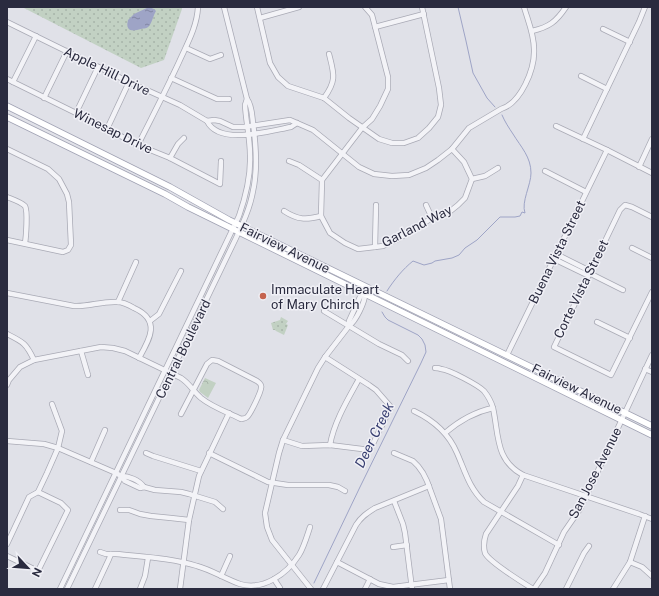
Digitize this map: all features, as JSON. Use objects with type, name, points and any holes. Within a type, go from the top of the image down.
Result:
[{"type":"main road","name":"Fairview Avenue","points":[[8,107],[170,187],[217,214],[366,291],[652,435]]},
{"type":"main road","name":"Fairview Avenue","points":[[7,117],[165,194],[232,229],[507,355],[652,426]]},
{"type":"street","points":[[138,145],[186,48],[194,27],[198,7]]},
{"type":"street","name":"Central Boulevard","points":[[67,589],[242,226],[254,191],[256,155],[253,125],[249,102],[246,99],[224,7]]},
{"type":"street","points":[[257,7],[270,63],[278,77],[288,86],[324,98],[362,128],[379,139],[392,143],[404,143],[418,138],[438,117],[441,105],[422,7]]},
{"type":"street","points":[[260,18],[299,7]]},
{"type":"street","points":[[284,211],[301,219],[310,219],[321,216],[322,180],[362,128],[372,119],[388,89],[388,77],[372,15],[365,7]]},
{"type":"street","name":"Apple Hill Drive","points":[[207,121],[214,120],[233,127],[244,127],[290,120],[314,130],[359,167],[374,174],[392,176],[408,175],[426,168],[438,160],[452,149],[469,128],[506,107],[520,94],[532,66],[534,50],[532,30],[524,7]]},
{"type":"street","points":[[532,30],[540,29],[551,24],[560,17],[566,7]]},
{"type":"street","points":[[583,139],[630,42],[645,7]]},
{"type":"street","points":[[375,27],[424,14]]},
{"type":"street","name":"Apple Hill Drive","points":[[7,22],[162,97],[207,121],[210,126],[226,135],[254,134],[272,131],[291,127],[297,123]]},
{"type":"street","points":[[604,29],[630,42]]},
{"type":"street","points":[[13,82],[36,36]]},
{"type":"street","points":[[186,48],[210,59],[221,55]]},
{"type":"street","points":[[44,98],[67,51]]},
{"type":"street","points":[[324,98],[329,92],[333,83],[334,72],[329,54]]},
{"type":"street","points":[[76,113],[98,67]]},
{"type":"street","points":[[581,76],[607,89]]},
{"type":"street","points":[[171,78],[217,99],[229,99]]},
{"type":"street","name":"Winesap Drive","points":[[7,79],[138,145],[170,158],[220,184],[221,161]]},
{"type":"street","points":[[107,129],[129,82]]},
{"type":"street","name":"Central Boulevard","points":[[60,589],[195,310],[242,209],[248,189],[250,155],[245,105],[246,99]]},
{"type":"street","points":[[281,121],[282,129]]},
{"type":"street","points":[[216,130],[220,122]]},
{"type":"street","points":[[271,123],[272,131]]},
{"type":"street","points":[[226,135],[229,125]]},
{"type":"street","points":[[556,126],[607,150],[652,174]]},
{"type":"street","points":[[170,158],[178,144],[184,138]]},
{"type":"street","points":[[639,167],[652,139]]},
{"type":"street","points":[[7,149],[48,169],[59,179],[64,187],[69,202],[71,245],[68,250],[63,252],[7,240]]},
{"type":"street","points":[[452,149],[464,162],[472,179],[485,176],[498,168]]},
{"type":"street","name":"Buena Vista Street","points":[[507,355],[607,150]]},
{"type":"street","points":[[289,161],[300,165],[322,180]]},
{"type":"street","points":[[545,171],[586,192]]},
{"type":"street","name":"Garland Way","points":[[321,216],[330,233],[345,243],[358,248],[383,246],[398,239],[432,218],[448,213],[465,198],[472,179]]},
{"type":"street","points":[[7,197],[23,205],[26,209],[25,243]]},
{"type":"street","points":[[426,204],[432,218]]},
{"type":"street","points":[[375,247],[376,205]]},
{"type":"street","name":"Corte Vista Street","points":[[652,217],[625,205],[620,210],[554,347],[611,376],[650,302],[652,292]]},
{"type":"street","points":[[632,248],[652,258]]},
{"type":"street","points":[[555,257],[584,274],[589,273],[623,290]]},
{"type":"street","points":[[118,302],[136,262]]},
{"type":"street","points":[[150,321],[159,314],[181,271]]},
{"type":"street","points":[[311,589],[272,540],[267,527],[265,513],[283,440],[318,368],[349,326],[353,323],[365,299],[366,291]]},
{"type":"street","points":[[7,293],[84,307],[98,303],[118,302],[142,311],[150,321],[151,328],[150,337],[139,358]]},
{"type":"street","points":[[324,311],[379,344],[402,355],[408,362]]},
{"type":"street","points":[[597,322],[630,338]]},
{"type":"street","points":[[7,334],[21,341],[28,348],[34,360]]},
{"type":"street","points":[[8,382],[20,367],[34,360],[81,351],[113,348],[125,351],[184,380],[194,390],[199,396],[205,401],[241,419],[248,417],[262,386],[257,380],[214,360],[208,362],[194,390],[181,414]]},
{"type":"street","points":[[81,351],[88,375]]},
{"type":"street","name":"San Jose Avenue","points":[[533,589],[545,573],[558,545],[577,514],[652,355]]},
{"type":"street","points":[[283,440],[302,446],[330,445],[370,450],[390,409],[390,406],[376,390],[325,357]]},
{"type":"street","points":[[435,368],[442,369],[474,383],[484,391],[493,408],[502,453],[511,468],[523,475],[652,519]]},
{"type":"street","points":[[646,369],[652,372]]},
{"type":"street","points":[[330,445],[332,434],[359,378]]},
{"type":"street","points":[[7,544],[29,497],[38,492],[58,448],[62,431],[52,404]]},
{"type":"street","points":[[445,433],[469,416],[481,410],[493,408]]},
{"type":"street","points":[[414,411],[428,418],[445,433],[457,453],[469,482],[479,498],[501,513],[558,545]]},
{"type":"street","points":[[180,589],[188,520],[194,495],[201,471],[228,413]]},
{"type":"street","points":[[91,462],[105,430]]},
{"type":"street","points":[[7,440],[44,444],[58,448],[116,474],[127,476],[142,483],[144,487],[155,490],[181,492],[194,495],[215,502],[223,509]]},
{"type":"street","points":[[146,453],[201,471]]},
{"type":"street","points":[[209,453],[272,483],[288,485],[329,485],[338,487],[345,491]]},
{"type":"street","points":[[394,453],[413,461],[423,473],[429,486],[441,519],[450,589]]},
{"type":"street","points":[[523,475],[518,486],[486,534],[484,546],[485,553],[493,562],[533,589]]},
{"type":"street","points":[[323,589],[360,518],[371,510],[429,486]]},
{"type":"street","points":[[7,556],[38,571],[68,510],[61,503],[38,492]]},
{"type":"street","points":[[394,501],[406,533],[412,586]]},
{"type":"street","points":[[120,510],[128,510],[151,516],[188,520]]},
{"type":"street","points":[[612,589],[630,562],[645,516]]},
{"type":"street","points":[[100,552],[106,554],[178,561],[206,569],[241,584],[262,584],[274,579],[292,565],[301,552],[310,527]]},
{"type":"street","points":[[7,531],[12,533]]},
{"type":"street","points":[[393,547],[407,545]]},
{"type":"street","points":[[566,589],[589,546]]},
{"type":"street","points":[[95,589],[110,554]]},
{"type":"street","points":[[221,576],[230,556]]},
{"type":"street","points":[[140,589],[145,576],[148,558]]},
{"type":"street","points":[[337,562],[370,580],[387,586],[412,586],[449,580]]},
{"type":"street","points":[[630,562],[642,567],[652,576]]},
{"type":"street","points":[[274,579],[280,588]]},
{"type":"street","points":[[365,589],[370,580]]},
{"type":"green space","points":[[22,7],[182,7],[182,9],[164,60],[141,68]]},
{"type":"green space","points":[[281,317],[288,321],[284,335],[273,330],[271,323],[280,320]]},
{"type":"green space","points":[[205,378],[216,383],[208,398],[199,390]]},
{"type":"water","points":[[149,7],[156,11],[148,27],[130,30],[127,24],[128,20],[134,14]]},
{"type":"waterway","name":"Deer Creek","points":[[458,7],[473,73],[487,98],[495,107]]},
{"type":"waterway","name":"Deer Creek","points":[[387,291],[399,275],[413,261],[424,265],[435,261],[452,258],[459,255],[465,248],[477,240],[500,217],[515,217],[520,216],[522,212],[525,213],[524,204],[531,178],[531,167],[525,152],[502,115]]},
{"type":"waterway","name":"Deer Creek","points":[[314,583],[426,352],[425,345],[418,335],[388,320],[382,312]]},
{"type":"place","name":"Immaculate Heart of Mary Chirch","points":[[263,296]]}]
